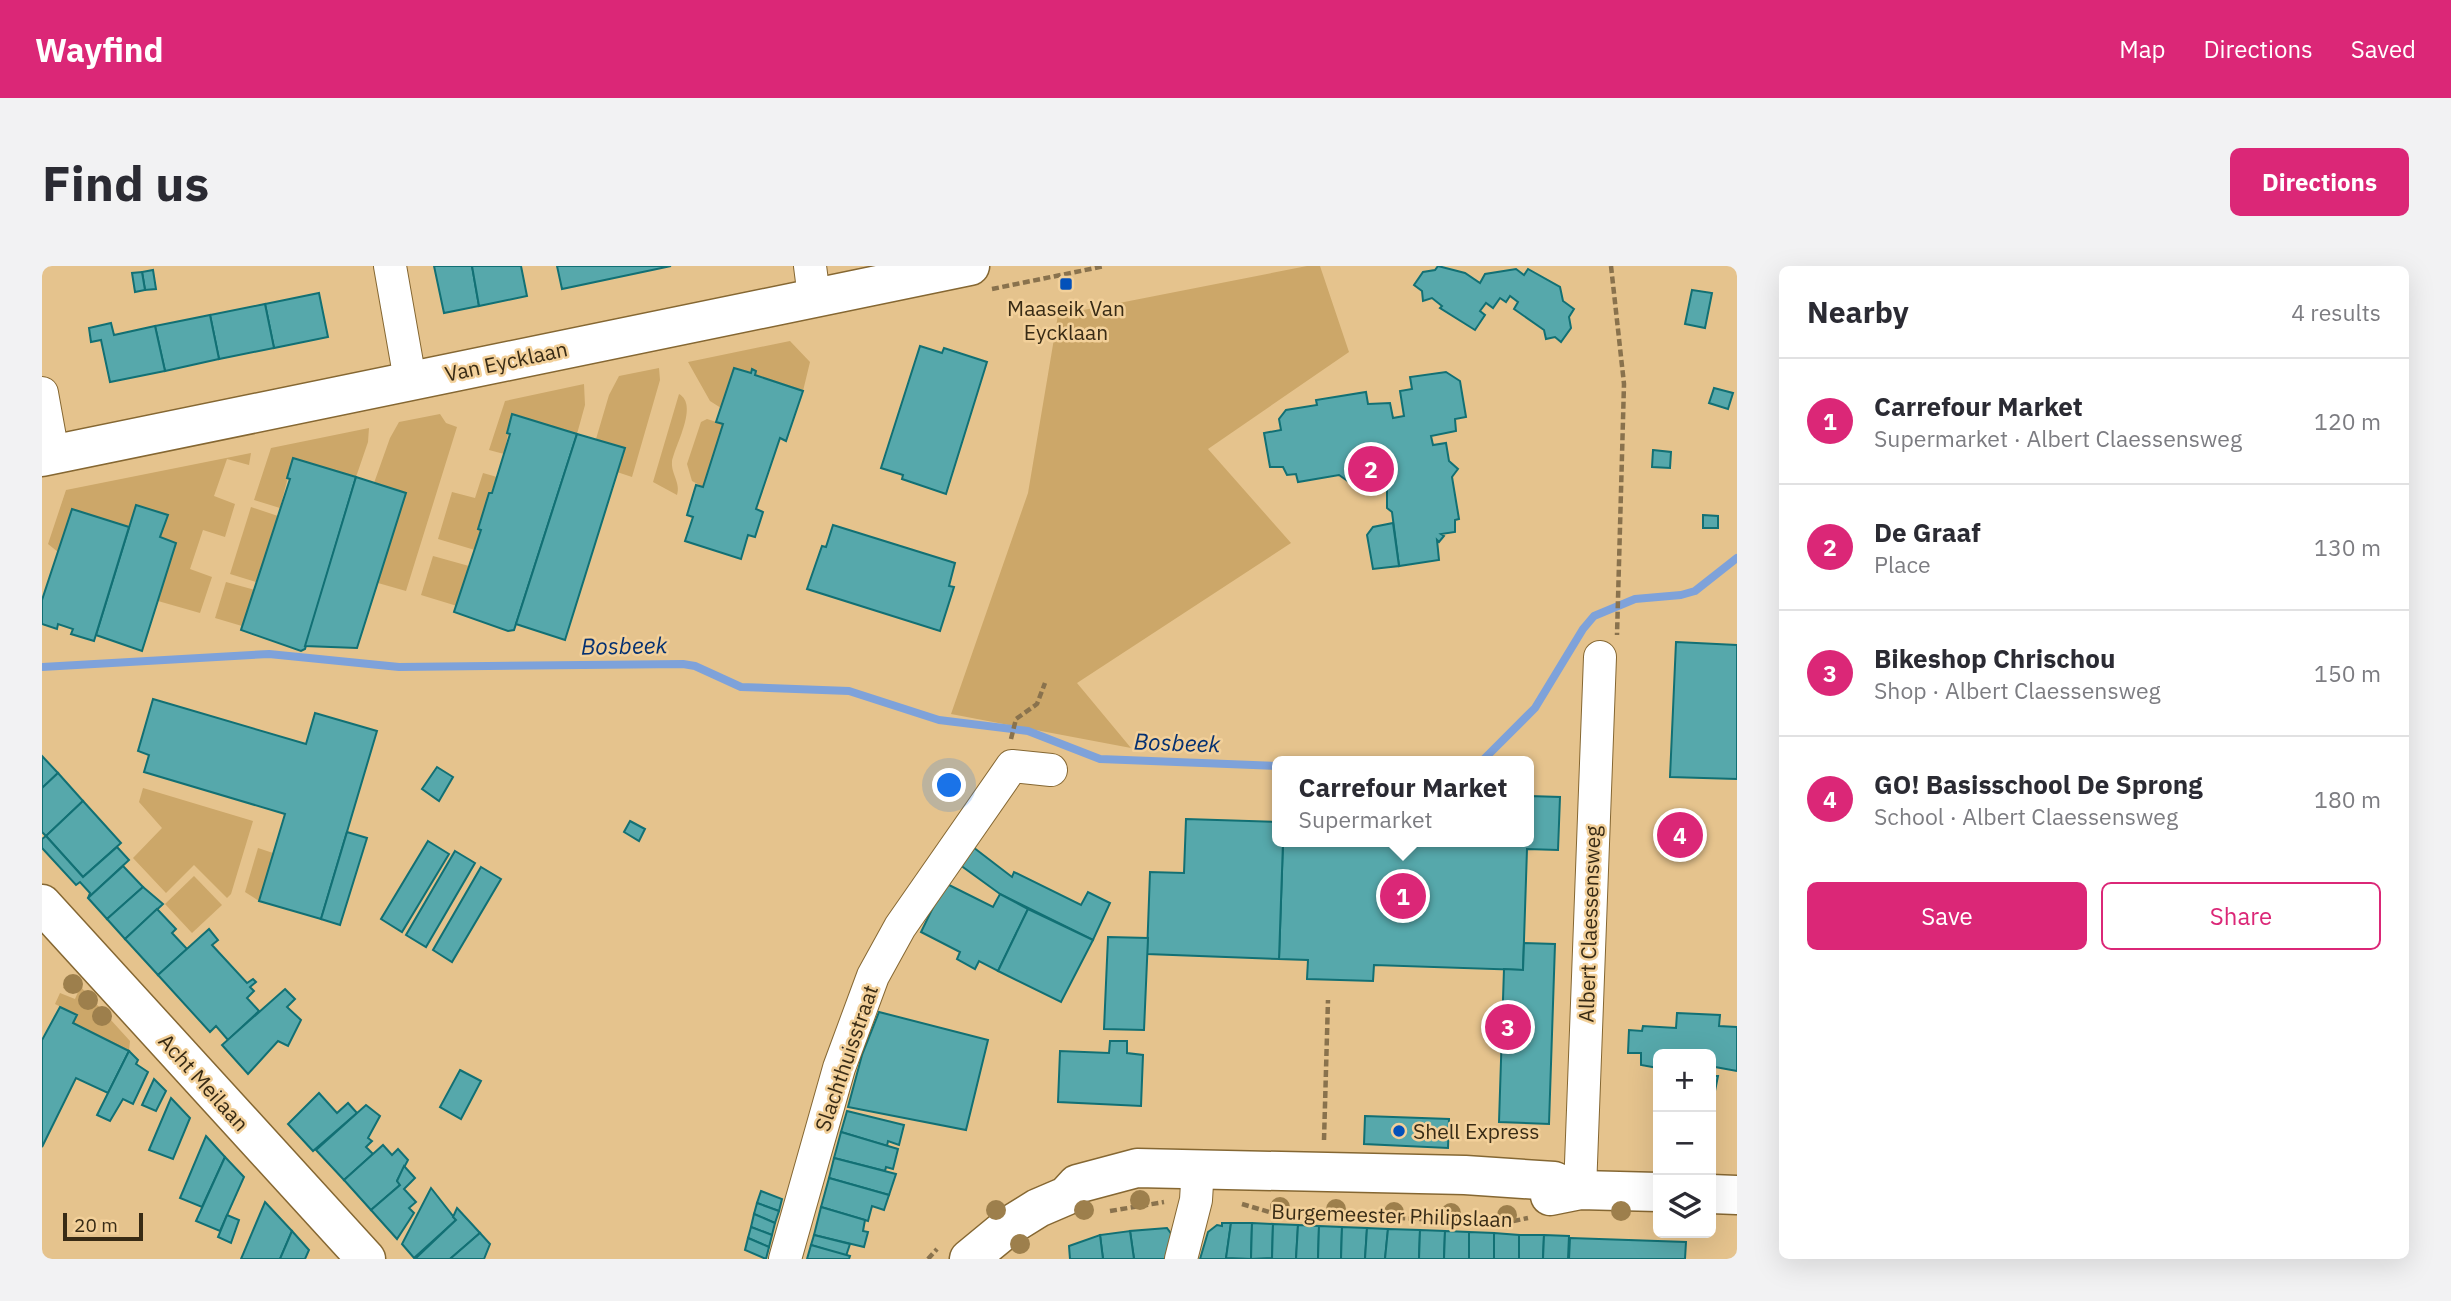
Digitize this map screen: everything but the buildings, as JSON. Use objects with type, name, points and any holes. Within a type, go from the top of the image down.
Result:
[{"type":"street","points":[[390,266],[410,380]]},
{"type":"street","name":"Van Eycklaan","points":[[47,456],[410,380],[812,281],[970,266]]},
{"type":"street","points":[[42,393],[47,456]]},
{"type":"street","name":"Albert Claessensweg","points":[[1577,1190],[1600,657]]},
{"type":"street","name":"Slachthuisstraat","points":[[785,1259],[839,1068],[861,1004],[885,952],[1012,766],[1051,770]]},
{"type":"street","name":"Acht Meilaan","points":[[42,904],[366,1259]]},
{"type":"street","name":"Burgemeester Philipslaan","points":[[969,1259],[1021,1218],[1066,1196],[1077,1184],[1125,1170],[1198,1185],[1511,1177],[1554,1181],[1577,1190],[1653,1192]]},
{"type":"street","points":[[1181,1259],[1198,1185]]},
{"type":"street","points":[[1716,1194],[1737,1195]]},
{"type":"path","points":[[1611,266],[1624,384],[1617,628]]},
{"type":"path","points":[[1010,743],[1016,719],[1037,704],[1045,683]]},
{"type":"path","points":[[1324,1148],[1328,1000]]},
{"type":"path","name":"Burgemeester Philipslaan","points":[[1105,1213],[1171,1200],[1198,1185],[1233,1201],[1269,1212],[1504,1223],[1531,1218]]},
{"type":"shaded area","points":[[1307,266],[1320,266],[1349,352],[1208,449],[1291,543],[1077,683],[1131,748],[951,714],[1028,493],[1058,315]]},
{"type":"shaded area","points":[[790,341],[810,362],[803,391],[755,375],[756,371],[752,369],[721,408],[710,401],[688,362]]},
{"type":"shaded area","points":[[659,368],[660,380],[632,477],[617,472],[624,448],[596,439],[609,395],[619,376]]},
{"type":"shaded area","points":[[584,384],[585,405],[577,434],[512,414],[504,454],[489,450],[505,401]]},
{"type":"shaded area","points":[[679,394],[685,399],[687,407],[684,426],[672,462],[678,486],[677,495],[653,482]]},
{"type":"shaded area","points":[[440,414],[446,423],[457,427],[406,591],[378,583],[406,493],[374,483],[390,438],[399,422]]},
{"type":"shaded area","points":[[707,419],[723,424],[703,487],[692,481],[687,464],[701,422]]},
{"type":"shaded area","points":[[369,428],[368,442],[356,477],[293,458],[280,508],[254,500],[271,448]]},
{"type":"shaded area","points":[[251,453],[249,465],[227,459],[214,496],[235,504],[225,537],[203,530],[190,569],[212,577],[200,613],[158,601],[176,543],[160,537],[167,515],[136,505],[129,527],[72,509],[58,552],[48,544],[66,490]]},
{"type":"shaded area","points":[[483,473],[497,477],[478,528],[481,530],[475,550],[438,539],[452,492],[475,498]]},
{"type":"shaded area","points":[[251,507],[278,516],[256,582],[230,574]]},
{"type":"shaded area","points":[[433,556],[469,566],[457,606],[421,595]]},
{"type":"shaded area","points":[[226,582],[255,590],[242,626],[215,618]]},
{"type":"shaded area","points":[[143,788],[253,821],[231,894],[227,898],[194,865],[166,893],[133,858],[162,828],[139,802]]},
{"type":"shaded area","points":[[258,848],[273,853],[259,901],[245,892]]},
{"type":"shaded area","points":[[194,876],[222,905],[192,933],[165,904]]},
{"type":"shaded area","points":[[70,975],[130,1041],[129,1051],[73,1023],[77,1015],[55,1004],[60,993],[75,999],[78,992],[63,988]]},
{"type":"waterway","name":"Bosbeek","points":[[1487,756],[1535,708],[1583,629],[1594,616],[1635,599],[1681,595],[1695,591],[1737,558]]},
{"type":"waterway","name":"Bosbeek","points":[[42,667],[269,654],[399,667],[683,664],[695,666],[741,687],[849,691],[939,720],[1028,731],[1100,759],[1272,766]]},
{"type":"place","name":"Maaseik Van Eycklaan","points":[[1066,284]]},
{"type":"place","name":"De Graaf","points":[[1371,469]]},
{"type":"place","name":"GO! Basisschool De Sprong","points":[[1680,835]]},
{"type":"place","name":"Carrefour Market","points":[[1403,896]]},
{"type":"place","name":"Bikeshop Chrischou","points":[[1508,1027]]},
{"type":"place","name":"Shell Express","points":[[1399,1131]]}]
